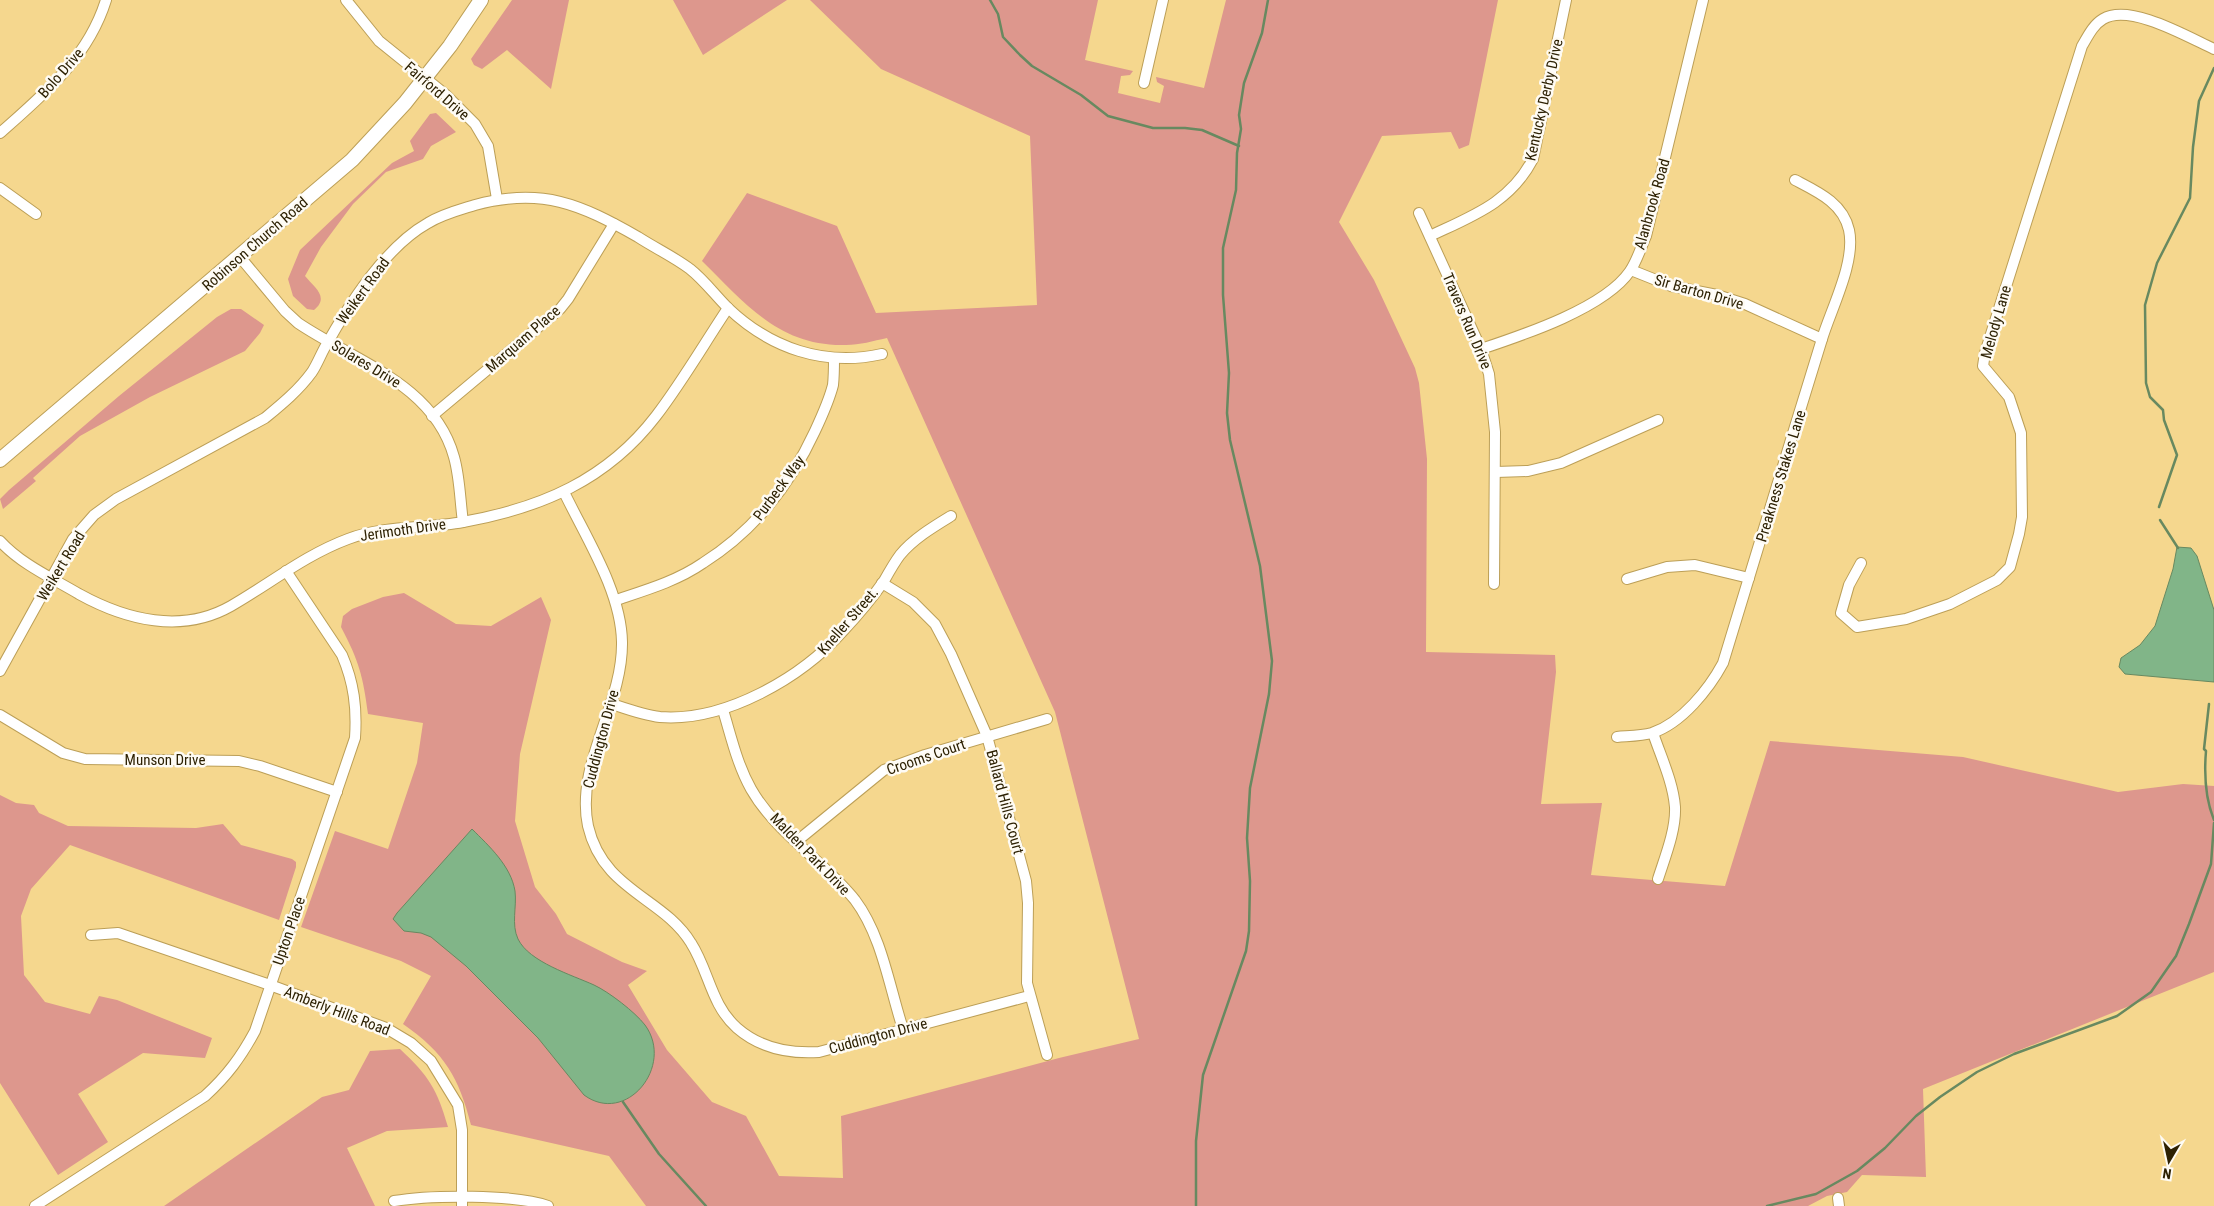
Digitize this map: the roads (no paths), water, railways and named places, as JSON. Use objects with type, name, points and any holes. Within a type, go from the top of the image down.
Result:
[{"type":"street","name":"Bolo Drive","points":[[0,133],[56,83],[76,60],[92,35],[106,0]]},
{"type":"street","name":"Fairford Drive","points":[[346,0],[379,41],[465,112],[481,134],[492,160],[497,199]]},
{"type":"street","name":"Robinson Church Road","points":[[0,460],[352,160],[379,132],[425,78],[481,0]]},
{"type":"street","points":[[1144,83],[1163,0]]},
{"type":"street","name":"Kentucky Derby Drive","points":[[1430,236],[1498,201],[1512,190],[1524,176],[1533,159],[1566,0]]},
{"type":"street","name":"Alanbrook Road","points":[[1481,349],[1521,336],[1605,295],[1631,270],[1646,236],[1703,0]]},
{"type":"street","name":"Melody Lane","points":[[1861,563],[1849,585],[1841,613],[1857,627],[1906,619],[1950,604],[1997,580],[2010,567],[2022,517],[2021,432],[2009,397],[1984,366],[1985,353],[2082,46],[2097,23],[2110,16],[2124,14],[2154,22],[2214,49]]},
{"type":"street","name":"Preakness Stakes Lane","points":[[1617,737],[1653,733],[1692,707],[1710,687],[1723,663],[1849,256],[1849,231],[1844,215],[1834,203],[1796,180]]},
{"type":"street","points":[[0,188],[36,214]]},
{"type":"street","name":"Weikert Road","points":[[0,671],[74,539],[94,515],[116,499],[265,418],[286,402],[312,372],[328,341],[378,267],[408,236],[448,213],[497,199],[548,199],[573,204],[614,224],[691,270],[728,308],[770,340],[797,352],[834,358],[863,358],[882,354]]},
{"type":"street","name":"Travers Run Drive","points":[[1419,213],[1481,349],[1489,374],[1495,432],[1496,472],[1493,524],[1494,584]]},
{"type":"street","name":"Marquam Place","points":[[432,416],[560,309],[614,224]]},
{"type":"street","name":"Solares Drive","points":[[240,257],[285,311],[298,323],[398,381],[415,396],[432,416],[448,439],[454,458],[463,522]]},
{"type":"street","name":"Sir Barton Drive","points":[[1631,270],[1670,286],[1717,294],[1746,304],[1822,339]]},
{"type":"street","name":"Jerimoth Drive","points":[[0,541],[12,554],[52,578],[98,604],[126,616],[154,622],[185,620],[230,607],[329,546],[350,538],[401,528],[463,522],[504,513],[564,492],[613,461],[636,440],[656,416],[728,308]]},
{"type":"street","name":"Purbeck Way","points":[[616,600],[681,576],[703,564],[748,529],[788,481],[807,449],[824,411],[833,384],[834,358]]},
{"type":"street","points":[[1496,472],[1528,471],[1561,463],[1658,420]]},
{"type":"street","name":"Cuddington Drive","points":[[564,492],[616,600],[622,642],[621,663],[612,704],[596,750],[586,801],[589,827],[595,844],[622,884],[675,923],[692,943],[716,1000],[737,1028],[768,1046],[799,1053],[818,1052],[1029,996]]},
{"type":"street","name":"Kneller Street.","points":[[612,704],[660,717],[688,716],[723,710],[785,680],[816,658],[844,631],[882,583],[901,554],[929,529],[951,516]]},
{"type":"street","points":[[1627,579],[1667,567],[1695,565],[1749,578]]},
{"type":"street","name":"Upton Place","points":[[35,1206],[205,1096],[225,1078],[240,1059],[255,1031],[355,738],[356,713],[354,689],[342,655],[286,571]]},
{"type":"street","name":"Ballard Hills Court","points":[[882,583],[913,602],[935,624],[987,736],[1026,881],[1028,903],[1025,962],[1029,996],[1047,1055]]},
{"type":"street","name":"Malden Park Drive","points":[[723,710],[739,763],[751,789],[761,803],[797,841],[834,876],[855,901],[869,924],[879,947],[903,1029]]},
{"type":"street","name":"Munson Drive","points":[[0,715],[63,753],[85,759],[239,761],[260,766],[336,792]]},
{"type":"street","name":"Crooms Court","points":[[797,841],[884,770],[987,736],[1047,719]]},
{"type":"street","points":[[1653,733],[1669,780],[1675,808],[1673,827],[1658,879]]},
{"type":"street","name":"Amberly Hills Road","points":[[91,935],[118,933],[270,985],[386,1028],[411,1043],[431,1061],[458,1105],[462,1130],[462,1202]]},
{"type":"street","points":[[394,1201],[419,1197],[462,1202],[516,1200],[548,1206]]},
{"type":"waterway","points":[[990,0],[998,14],[1003,37],[1020,55],[1032,66],[1081,95],[1108,116],[1153,128],[1202,130],[1239,146]]},
{"type":"waterway","points":[[1196,1206],[1196,1141],[1203,1075],[1246,951],[1249,931],[1250,881],[1247,838],[1250,788],[1269,694],[1272,661],[1260,566],[1230,440],[1227,413],[1229,373],[1223,295],[1223,248],[1236,190],[1237,153],[1241,129],[1239,115],[1244,83],[1262,33],[1268,0]]},
{"type":"waterway","points":[[2159,507],[2177,455],[2164,420],[2163,410],[2150,397],[2146,383],[2145,305],[2157,263],[2190,198],[2193,147],[2199,101],[2214,68]]},
{"type":"waterway","points":[[2160,520],[2178,548]]},
{"type":"waterway","points":[[2209,704],[2204,749],[2206,751],[2205,778],[2207,795],[2214,820]]},
{"type":"waterway","points":[[1767,1206],[1816,1194],[1857,1171],[1885,1148],[1916,1116],[1977,1072],[2014,1054],[2117,1016],[2151,992],[2176,956],[2189,924],[2211,864],[2214,823]]},
{"type":"waterway","points":[[623,1102],[659,1154],[706,1206]]}]
